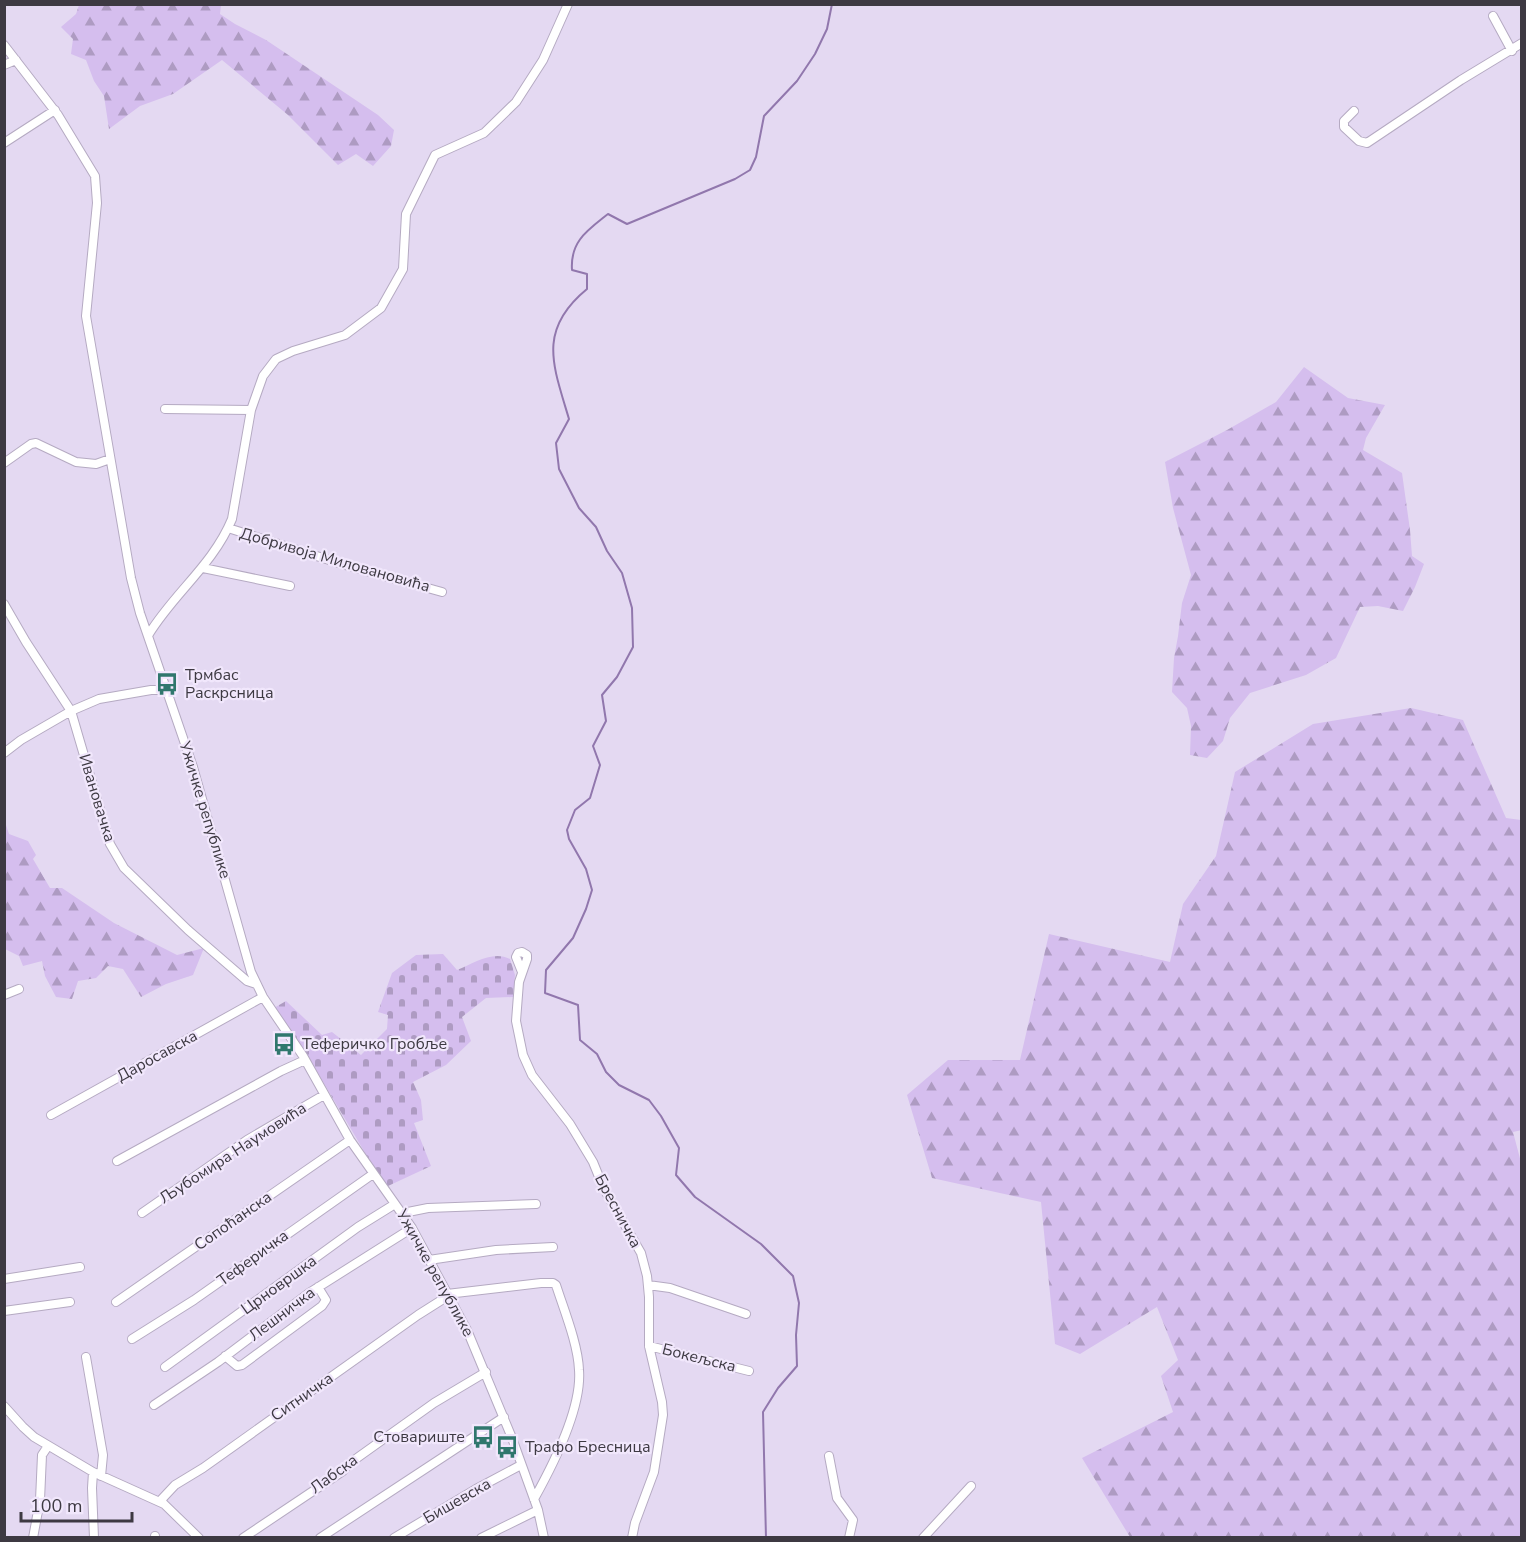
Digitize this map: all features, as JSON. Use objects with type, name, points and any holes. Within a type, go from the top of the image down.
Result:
[{"type":"street","points":[[149,634],[178,595],[203,568],[232,519],[251,411],[263,376],[276,359],[293,351],[345,335],[381,309],[403,269],[406,214],[435,156],[484,133],[516,102],[543,60],[568,4]]},
{"type":"street","points":[[1493,16],[1512,51]]},
{"type":"street","points":[[1354,111],[1344,121],[1344,127],[1359,141],[1367,143],[1461,81],[1512,51],[1521,43]]},
{"type":"street","name":"Ужичке републике","points":[[4,45],[55,110],[95,176],[97,203],[86,315],[135,595],[196,778],[245,953],[256,984],[305,1060],[350,1140],[403,1213],[467,1330],[486,1372],[534,1499],[544,1538]]},
{"type":"street","points":[[4,65],[16,60]]},
{"type":"street","points":[[4,143],[55,110]]},
{"type":"street","points":[[165,409],[251,411]]},
{"type":"street","points":[[4,463],[31,444],[36,443],[76,462],[96,464],[110,459]]},
{"type":"street","name":"Добривоја Миловановића","points":[[228,528],[345,565],[442,592]]},
{"type":"street","points":[[203,568],[290,586]]},
{"type":"street","name":"Ивановачка","points":[[4,604],[71,711],[111,844],[124,868],[188,930],[247,981],[256,984]]},
{"type":"street","points":[[4,753],[21,740],[71,711],[109,697],[122,697],[159,689],[166,690]]},
{"type":"street","name":"Бресничка","points":[[522,972],[516,1021],[526,1063],[538,1083],[570,1124],[592,1162],[604,1189],[641,1253],[648,1285],[649,1346],[662,1402],[662,1422],[654,1472],[635,1523],[633,1538]]},
{"type":"street","points":[[4,994],[19,989]]},
{"type":"street","name":"Даросавска","points":[[51,1115],[263,997]]},
{"type":"street","points":[[117,1161],[305,1060]]},
{"type":"street","name":"Љубомира Наумовића","points":[[142,1213],[247,1140],[324,1095]]},
{"type":"street","name":"Сопоћанска","points":[[116,1302],[350,1140]]},
{"type":"street","name":"Теферичка","points":[[132,1339],[194,1300],[373,1174]]},
{"type":"street","name":"Црновршка","points":[[165,1367],[358,1227],[395,1204]]},
{"type":"street","points":[[403,1213],[428,1208],[536,1204]]},
{"type":"street","name":"Лешничка","points":[[154,1404],[225,1356],[318,1287],[412,1228]]},
{"type":"street","points":[[429,1260],[496,1250],[553,1247]]},
{"type":"street","points":[[4,1279],[80,1267]]},
{"type":"street","points":[[448,1295],[465,1290],[553,1283],[556,1285],[574,1340],[579,1383],[576,1402],[565,1433],[534,1499]]},
{"type":"street","points":[[648,1285],[670,1288],[746,1314]]},
{"type":"street","points":[[225,1356],[237,1366],[243,1365],[322,1306],[326,1300],[318,1287]]},
{"type":"street","name":"Ситничка","points":[[160,1501],[175,1485],[203,1468],[448,1295]]},
{"type":"street","points":[[4,1311],[70,1302]]},
{"type":"street","name":"Бокељска","points":[[649,1346],[749,1371]]},
{"type":"street","points":[[86,1357],[103,1455],[92,1488],[94,1538]]},
{"type":"street","name":"Лабска","points":[[243,1538],[343,1471],[350,1463],[434,1403],[486,1372]]},
{"type":"street","points":[[4,1406],[28,1432],[48,1446],[97,1474],[160,1501],[199,1538]]},
{"type":"street","points":[[320,1538],[504,1418]]},
{"type":"street","points":[[33,1538],[40,1500],[42,1455],[48,1446]]},
{"type":"street","points":[[829,1456],[837,1498],[853,1520],[849,1538]]},
{"type":"street","name":"Бишевска","points":[[394,1538],[521,1465]]},
{"type":"street","points":[[923,1538],[971,1486]]},
{"type":"street","points":[[481,1538],[538,1510]]},
{"type":"green space","points":[[79,5],[221,5],[220,14],[266,40],[378,115],[394,130],[391,146],[373,166],[356,154],[338,165],[288,115],[222,60],[173,94],[140,106],[109,129],[104,96],[94,81],[86,60],[71,54],[73,39],[61,27],[76,14]]},
{"type":"green space","points":[[1304,367],[1348,398],[1385,405],[1366,438],[1363,450],[1402,473],[1412,556],[1424,564],[1403,611],[1378,606],[1360,607],[1336,658],[1306,675],[1250,693],[1230,718],[1223,741],[1207,758],[1190,755],[1191,726],[1187,708],[1172,692],[1174,658],[1182,603],[1191,575],[1173,508],[1165,462],[1276,402]]},
{"type":"green space","points":[[1411,708],[1463,720],[1506,818],[1521,820],[1522,1130],[1513,1132],[1522,1166],[1521,1537],[1130,1537],[1082,1458],[1173,1412],[1161,1376],[1178,1360],[1157,1307],[1080,1354],[1055,1344],[1041,1202],[932,1178],[907,1095],[948,1060],[1020,1060],[1049,934],[1170,962],[1183,904],[1216,856],[1235,772],[1313,724]]},
{"type":"green space","points":[[5,822],[9,834],[28,841],[36,855],[33,859],[50,888],[62,888],[114,923],[177,955],[204,948],[193,975],[166,984],[141,997],[123,969],[108,966],[96,978],[78,981],[72,999],[56,997],[45,976],[42,961],[23,966],[19,956],[5,949]]},
{"type":"green space","points":[[443,954],[457,970],[490,957],[510,959],[515,975],[513,997],[486,998],[462,1017],[471,1041],[446,1065],[413,1082],[421,1100],[423,1120],[414,1123],[431,1166],[388,1186],[374,1168],[306,1053],[274,1008],[286,1001],[322,1035],[332,1032],[361,1055],[387,1029],[388,1015],[378,1012],[392,973],[416,955]]},
{"type":"waterway","points":[[766,1538],[763,1412],[778,1388],[797,1366],[796,1335],[799,1303],[793,1276],[761,1244],[695,1197],[676,1175],[679,1148],[661,1116],[649,1100],[619,1085],[606,1072],[597,1054],[580,1040],[578,1005],[545,993],[546,970],[573,938],[592,890],[586,869],[569,839],[567,830],[575,810],[590,798],[600,765],[593,746],[606,721],[602,695],[617,677],[633,647],[632,608],[622,573],[607,551],[596,527],[579,508],[559,469],[556,443],[569,419],[554,365],[553,349],[555,334],[561,319],[571,304],[587,289],[587,274],[572,270],[574,251],[582,237],[608,214],[627,224],[735,179],[750,170],[756,157],[764,116],[797,81],[815,54],[827,29],[832,4]]},
{"type":"place","name":"Трмбас Раскрсница","points":[[167,684]]},
{"type":"place","name":"Теферичко Гробље","points":[[284,1044]]},
{"type":"place","name":"Стовариште","points":[[483,1437]]},
{"type":"place","name":"Трафо Бресница","points":[[507,1447]]}]
